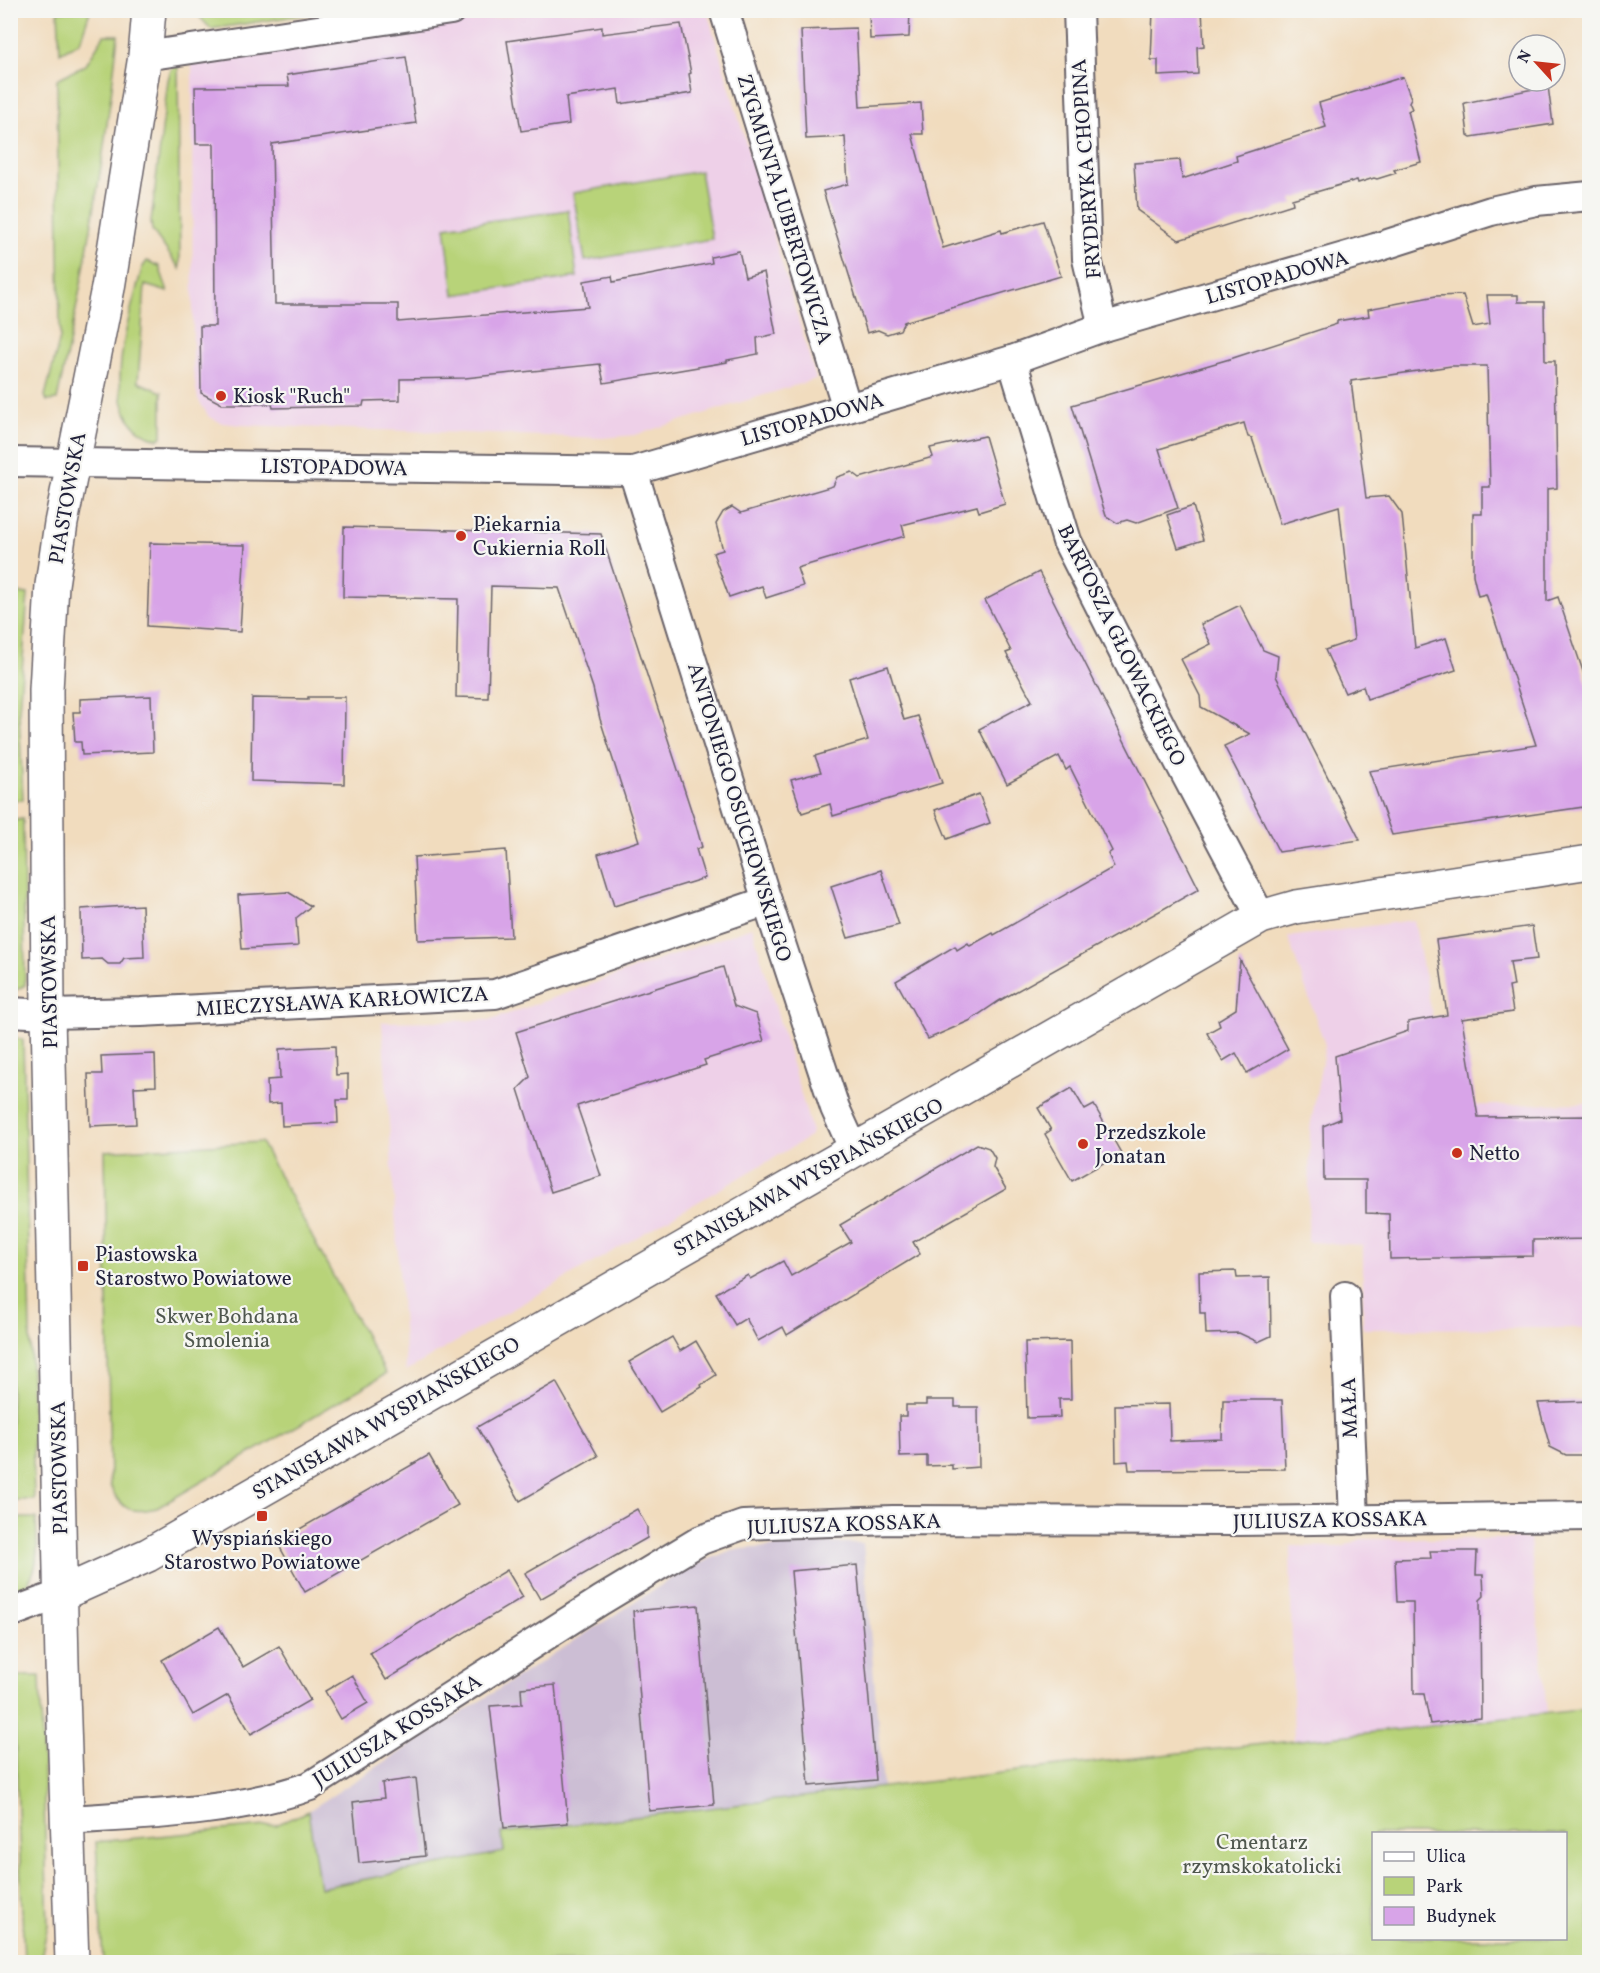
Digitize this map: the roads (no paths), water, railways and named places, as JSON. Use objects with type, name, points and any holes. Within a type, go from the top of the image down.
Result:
[{"type":"street","name":"PIASTOWSKA","points":[[72,1962],[48,1014],[46,690],[52,585],[72,462],[108,288],[145,56],[149,10]]},
{"type":"street","points":[[145,56],[451,10]]},
{"type":"street","name":"ZYGMUNTA LUBERTOWICZA","points":[[724,10],[847,408]]},
{"type":"street","name":"FRYDERYKA CHOPINA","points":[[1078,10],[1088,259],[1103,327]]},
{"type":"street","name":"LISTOPADOWA","points":[[10,462],[633,471],[1012,360],[1103,327],[1376,248],[1491,211],[1536,201],[1590,196]]},
{"type":"street","name":"BARTOSZA GŁOWACKIEGO","points":[[1012,360],[1068,541],[1178,760],[1261,917]]},
{"type":"street","name":"ANTONIEGO OSUCHOWSKIEGO","points":[[633,471],[767,901],[836,1108],[854,1150]]},
{"type":"street","name":"STANISŁAWA WYSPIAŃSKIEGO","points":[[61,1594],[147,1555],[1261,917],[1296,907],[1590,862]]},
{"type":"street","name":"MIECZYSŁAWA KARŁOWICZA","points":[[10,1012],[48,1014],[495,994],[767,901]]},
{"type":"street","name":"MAŁA","points":[[1345,1296],[1354,1520]]},
{"type":"street","name":"JULIUSZA KOSSAKA","points":[[67,1820],[233,1805],[278,1797],[310,1786],[620,1588],[700,1540],[743,1525],[893,1520],[1354,1520],[1590,1516]]},
{"type":"street","points":[[10,1613],[61,1594]]},
{"type":"place","name":"Kiosk \"Ruch\"","points":[[221,396]]},
{"type":"place","name":"Piekarnia Cukiernia Roll","points":[[461,536]]},
{"type":"place","name":"Przedszkole Jonatan","points":[[1083,1144]]},
{"type":"place","name":"Netto","points":[[1457,1153]]},
{"type":"place","name":"Piastowska Starostwo Powiatowe","points":[[83,1266]]},
{"type":"place","name":"Wyspiańskiego Starostwo Powiatowe","points":[[262,1516]]},
{"type":"park label","name":"Skwer Bohdana Smolenia","points":[[227,1328]]},
{"type":"park label","name":"Cmentarz rzymskokatolicki","points":[[1262,1854]]}]
